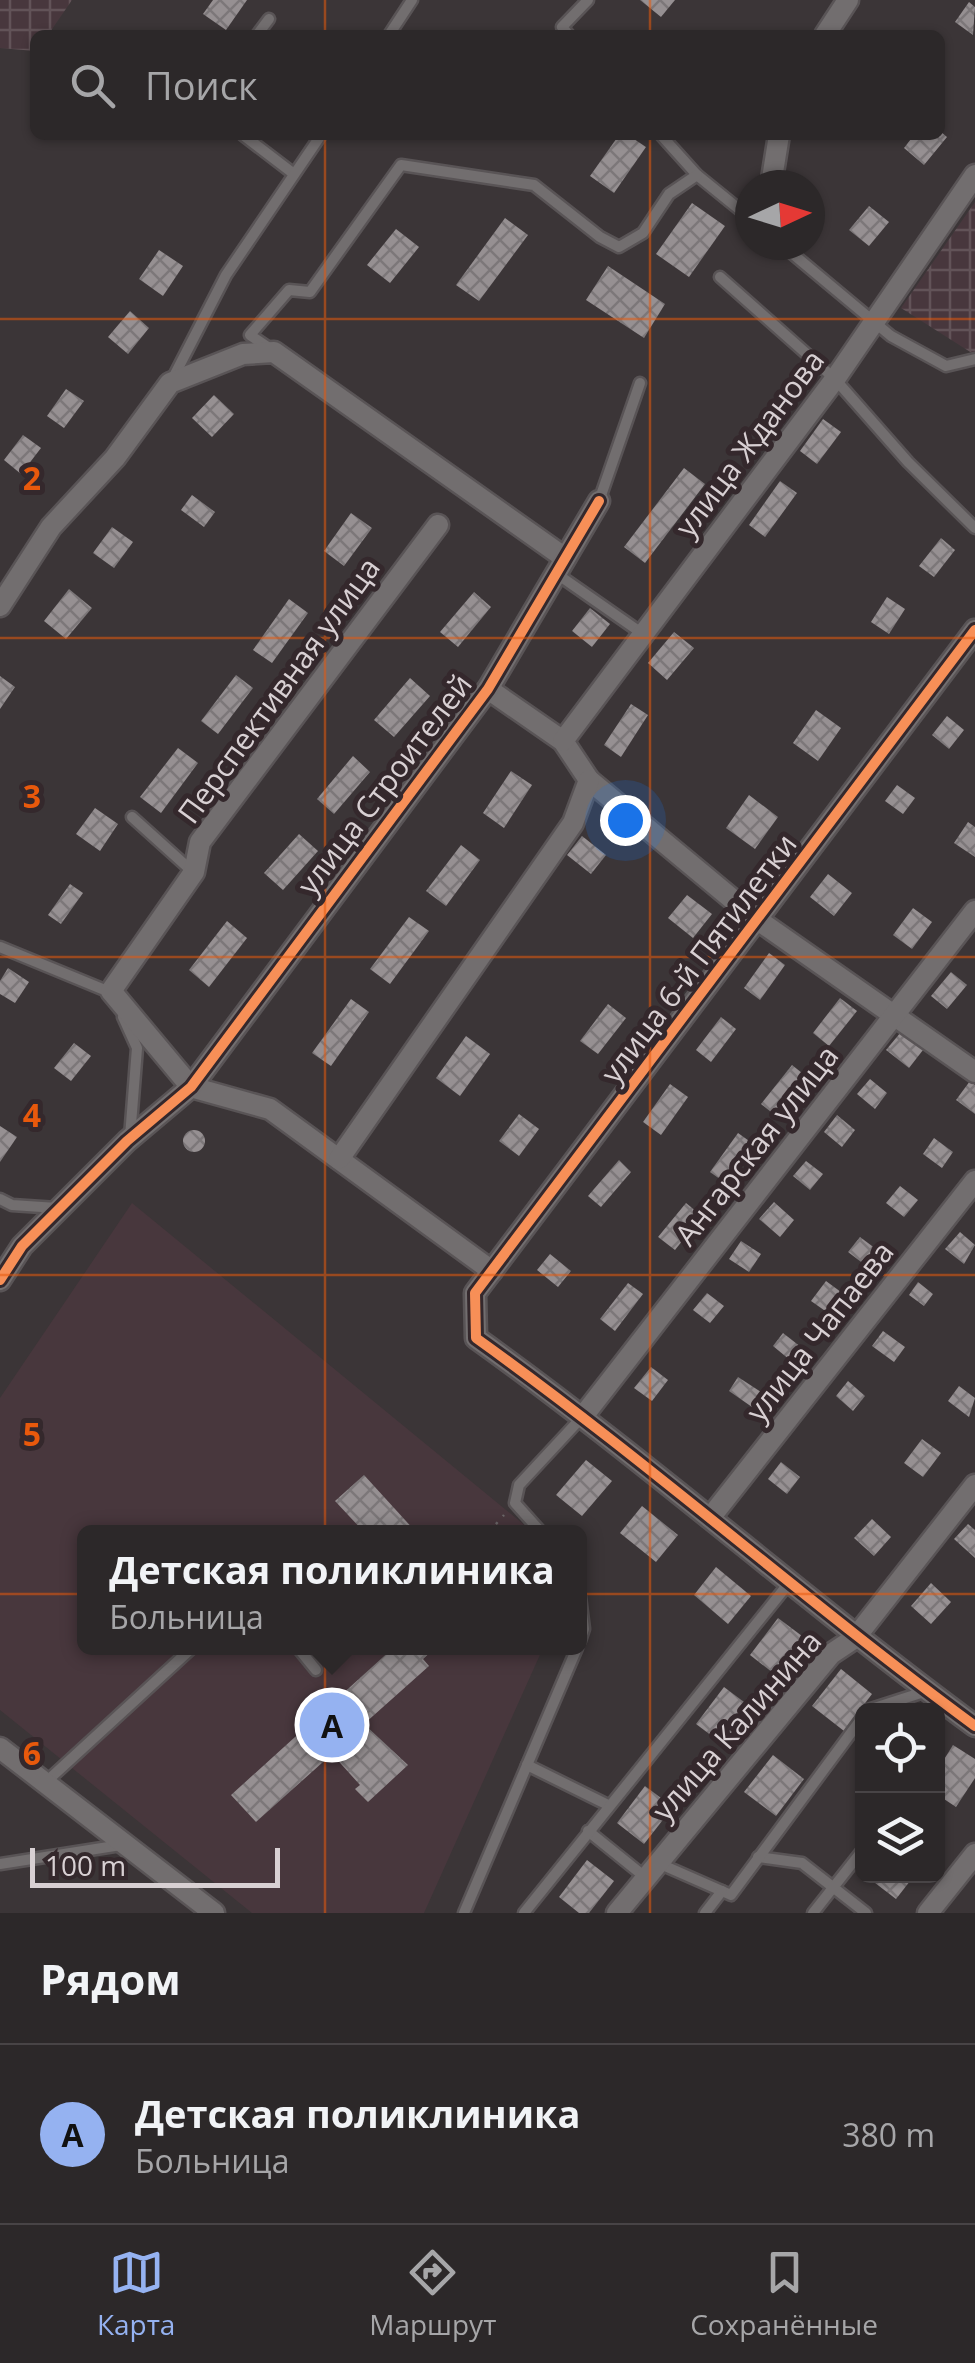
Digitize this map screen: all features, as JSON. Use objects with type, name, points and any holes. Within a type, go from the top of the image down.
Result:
[{"type":"street","points":[[829,30],[848,0]]},
{"type":"street","points":[[773,170],[778,140]]},
{"type":"street","name":"улица Жданова","points":[[563,740],[835,379],[975,175]]},
{"type":"street","points":[[0,606],[51,527],[115,458],[170,384],[242,354],[274,352],[561,566]]},
{"type":"street","name":"улица Строителей","points":[[0,1280],[22,1246],[130,1138],[190,1087],[488,689],[599,500]]},
{"type":"street","name":"Перспективная улица","points":[[111,990],[194,872],[200,842],[438,525]]},
{"type":"street","name":"улица 6-й Пятилетки","points":[[584,1415],[476,1338],[472,1320],[476,1293],[975,630]]},
{"type":"street","points":[[488,689],[563,740],[589,780],[755,918],[975,1072]]},
{"type":"street","points":[[339,1159],[573,823],[589,780]]},
{"type":"street","name":"Ангарская улица","points":[[584,1415],[975,911]]},
{"type":"street","points":[[111,990],[190,1087],[270,1109],[492,1271]]},
{"type":"street","name":"улица Чапаева","points":[[710,1518],[975,1180]]},
{"type":"street","points":[[584,1415],[855,1638],[975,1726]]},
{"type":"street","name":"улица Калинина","points":[[617,1913],[831,1654],[855,1638],[975,1485]]},
{"type":"street","points":[[3,1752],[126,1844],[199,1909]]},
{"type":"street","points":[[928,1913],[975,1854]]},
{"type":"lane","points":[[391,30],[412,0]]},
{"type":"lane","points":[[565,30],[562,27],[588,0]]},
{"type":"lane","points":[[261,30],[269,18]]},
{"type":"lane","points":[[250,140],[294,174]]},
{"type":"lane","points":[[170,384],[226,275],[318,140]]},
{"type":"lane","points":[[666,140],[697,174],[735,206]]},
{"type":"lane","points":[[274,352],[250,335],[289,290],[310,292],[401,165],[534,185],[600,238],[619,247],[643,234],[670,194],[697,174]]},
{"type":"lane","points":[[800,260],[874,322],[946,366],[975,359]]},
{"type":"lane","points":[[720,278],[835,379],[908,462],[975,528]]},
{"type":"lane","points":[[599,500],[640,383]]},
{"type":"lane","points":[[561,566],[643,634]]},
{"type":"lane","points":[[132,817],[194,872]]},
{"type":"lane","points":[[0,947],[111,990],[138,1048],[130,1138]]},
{"type":"lane","points":[[0,1199],[12,1205],[60,1208]]},
{"type":"lane","points":[[535,1525],[516,1503],[519,1485],[584,1415]]},
{"type":"lane","points":[[524,1913],[789,1583]]},
{"type":"lane","points":[[46,1782],[184,1655]]},
{"type":"lane","points":[[304,1655],[316,1670]]},
{"type":"lane","points":[[464,1913],[573,1655]]},
{"type":"lane","points":[[889,1703],[927,1690]]},
{"type":"lane","points":[[588,1830],[651,1870],[731,1895],[855,1727]]},
{"type":"lane","points":[[527,1765],[608,1805]]},
{"type":"lane","points":[[0,1864],[126,1844]]},
{"type":"lane","points":[[758,1858],[802,1864],[866,1913]]},
{"type":"lane","points":[[813,1913],[855,1859]]},
{"type":"lane","points":[[706,1913],[722,1891]]},
{"type":"path","points":[[495,1525],[516,1503]]},
{"type":"shaded area","points":[[0,0],[72,0],[51,30],[30,30],[30,51],[0,48]]},
{"type":"shaded area","points":[[975,202],[975,355],[901,308]]},
{"type":"shaded area","points":[[132,1203],[524,1525],[77,1525],[77,1655],[540,1655],[424,1913],[252,1913],[0,1710],[0,1398]]},
{"type":"building","points":[[213,0],[247,0],[226,30],[203,14]]},
{"type":"building","points":[[640,0],[675,0],[661,17]]},
{"type":"building","points":[[969,2],[975,7],[973,35],[955,22]]},
{"type":"building","points":[[615,140],[636,140],[646,147],[614,193],[590,176]]},
{"type":"building","points":[[910,140],[945,140],[924,165],[904,148]]},
{"type":"building","points":[[692,203],[725,226],[689,277],[656,254]]},
{"type":"building","points":[[869,206],[889,222],[869,246],[849,230]]},
{"type":"building","points":[[505,218],[528,235],[479,301],[456,285]]},
{"type":"building","points":[[396,229],[419,247],[390,283],[367,265]]},
{"type":"building","points":[[159,250],[183,266],[163,296],[139,279]]},
{"type":"building","points":[[608,266],[665,304],[644,338],[586,300]]},
{"type":"building","points":[[130,311],[149,328],[128,354],[108,337]]},
{"type":"building","points":[[66,389],[84,401],[64,428],[47,416]]},
{"type":"building","points":[[214,395],[234,414],[212,437],[192,418]]},
{"type":"building","points":[[823,419],[841,432],[817,464],[800,451]]},
{"type":"building","points":[[23,435],[41,448],[21,474],[4,460]]},
{"type":"building","points":[[684,468],[705,484],[645,563],[624,547]]},
{"type":"building","points":[[780,481],[797,493],[765,537],[749,525]]},
{"type":"building","points":[[192,495],[215,512],[204,527],[181,510]]},
{"type":"building","points":[[351,513],[372,528],[344,566],[324,551]]},
{"type":"building","points":[[112,527],[133,542],[114,568],[93,553]]},
{"type":"building","points":[[941,538],[955,550],[934,577],[919,566]]},
{"type":"building","points":[[69,589],[92,608],[66,639],[44,621]]},
{"type":"building","points":[[474,592],[491,607],[458,647],[440,632]]},
{"type":"building","points":[[887,597],[905,609],[889,634],[871,622]]},
{"type":"building","points":[[289,599],[308,613],[272,663],[253,650]]},
{"type":"building","points":[[590,608],[610,624],[592,647],[572,631]]},
{"type":"building","points":[[674,632],[694,648],[667,680],[648,663]]},
{"type":"building","points":[[236,675],[253,688],[218,734],[201,721]]},
{"type":"building","points":[[0,676],[15,687],[0,709]]},
{"type":"building","points":[[410,678],[430,696],[394,737],[374,720]]},
{"type":"building","points":[[631,704],[648,715],[621,757],[604,745]]},
{"type":"building","points":[[816,710],[841,728],[818,761],[793,743]]},
{"type":"building","points":[[947,716],[964,730],[949,749],[932,735]]},
{"type":"building","points":[[178,748],[198,763],[161,813],[140,797]]},
{"type":"building","points":[[353,756],[370,772],[334,814],[317,799]]},
{"type":"building","points":[[511,771],[532,785],[504,828],[483,813]]},
{"type":"building","points":[[897,785],[915,798],[903,814],[885,801]]},
{"type":"building","points":[[749,795],[778,817],[755,849],[726,828]]},
{"type":"building","points":[[95,808],[118,824],[100,851],[76,834]]},
{"type":"building","points":[[968,822],[975,827],[975,857],[954,843]]},
{"type":"building","points":[[299,834],[318,851],[283,890],[264,873]]},
{"type":"building","points":[[582,836],[606,855],[591,874],[567,855]]},
{"type":"building","points":[[461,845],[480,860],[446,906],[426,891]]},
{"type":"building","points":[[828,874],[852,893],[834,916],[810,897]]},
{"type":"building","points":[[70,884],[83,893],[61,924],[48,915]]},
{"type":"building","points":[[687,895],[712,914],[693,938],[668,918]]},
{"type":"building","points":[[913,908],[932,922],[912,949],[893,935]]},
{"type":"building","points":[[409,917],[429,931],[390,984],[370,969]]},
{"type":"building","points":[[227,921],[247,938],[209,987],[189,970]]},
{"type":"building","points":[[769,953],[785,965],[760,1000],[744,988]]},
{"type":"building","points":[[8,968],[29,982],[15,1003],[0,994],[0,981]]},
{"type":"building","points":[[951,972],[967,985],[947,1009],[931,996]]},
{"type":"building","points":[[840,998],[857,1011],[829,1046],[813,1033]]},
{"type":"building","points":[[351,999],[369,1012],[331,1066],[312,1053]]},
{"type":"building","points":[[608,1004],[626,1018],[598,1054],[580,1041]]},
{"type":"building","points":[[721,1017],[736,1029],[711,1062],[696,1050]]},
{"type":"building","points":[[901,1032],[923,1050],[909,1068],[886,1050]]},
{"type":"building","points":[[466,1036],[490,1054],[460,1096],[436,1078]]},
{"type":"building","points":[[74,1043],[91,1056],[71,1081],[54,1068]]},
{"type":"building","points":[[792,1065],[807,1077],[776,1116],[761,1104]]},
{"type":"building","points":[[870,1079],[887,1093],[875,1109],[857,1094]]},
{"type":"building","points":[[970,1081],[975,1085],[975,1114],[956,1100]]},
{"type":"building","points":[[670,1084],[688,1097],[661,1135],[643,1122]]},
{"type":"building","points":[[519,1114],[539,1129],[519,1156],[499,1141]]},
{"type":"building","points":[[837,1115],[855,1130],[842,1147],[824,1132]]},
{"type":"building","points":[[0,1126],[17,1137],[0,1162]]},
{"type":"building","points":[[190,1130],[198,1130],[205,1141],[198,1152],[190,1152],[183,1145],[183,1137]]},
{"type":"building","points":[[738,1133],[752,1143],[724,1182],[710,1172]]},
{"type":"building","points":[[934,1138],[953,1152],[942,1168],[923,1154]]},
{"type":"building","points":[[619,1160],[631,1172],[601,1207],[588,1196]]},
{"type":"building","points":[[806,1161],[823,1174],[810,1190],[793,1176]]},
{"type":"building","points":[[900,1186],[918,1200],[904,1217],[886,1203]]},
{"type":"building","points":[[774,1202],[794,1220],[780,1237],[759,1219]]},
{"type":"building","points":[[686,1203],[702,1216],[675,1250],[658,1237]]},
{"type":"building","points":[[960,1232],[975,1245],[964,1264],[945,1249]]},
{"type":"building","points":[[860,1237],[880,1252],[869,1268],[848,1252]]},
{"type":"building","points":[[741,1241],[761,1254],[749,1272],[729,1259]]},
{"type":"building","points":[[550,1254],[571,1271],[558,1287],[537,1270]]},
{"type":"building","points":[[826,1281],[845,1295],[831,1315],[811,1301]]},
{"type":"building","points":[[918,1282],[933,1294],[924,1306],[909,1295]]},
{"type":"building","points":[[628,1283],[643,1294],[615,1331],[600,1319]]},
{"type":"building","points":[[707,1293],[724,1306],[710,1323],[693,1310]]},
{"type":"building","points":[[883,1331],[905,1347],[894,1362],[872,1346]]},
{"type":"building","points":[[783,1333],[806,1351],[796,1365],[773,1346]]},
{"type":"building","points":[[651,1367],[668,1380],[652,1401],[634,1388]]},
{"type":"building","points":[[738,1377],[761,1392],[752,1407],[729,1391]]},
{"type":"building","points":[[848,1381],[865,1396],[853,1411],[836,1396]]},
{"type":"building","points":[[959,1386],[975,1398],[969,1417],[948,1401]]},
{"type":"building","points":[[922,1439],[941,1453],[923,1477],[904,1463]]},
{"type":"building","points":[[586,1460],[612,1481],[582,1516],[556,1495]]},
{"type":"building","points":[[781,1462],[800,1477],[787,1494],[768,1479]]},
{"type":"building","points":[[364,1475],[410,1525],[357,1525],[335,1501]]},
{"type":"building","points":[[642,1506],[678,1535],[656,1562],[620,1533]]},
{"type":"building","points":[[872,1519],[891,1537],[874,1556],[854,1538]]},
{"type":"building","points":[[968,1524],[975,1530],[975,1558],[954,1539]]},
{"type":"building","points":[[716,1567],[751,1596],[728,1624],[694,1595]]},
{"type":"building","points":[[931,1583],[951,1602],[931,1624],[911,1606]]},
{"type":"building","points":[[778,1618],[806,1639],[777,1676],[750,1655]]},
{"type":"building","points":[[385,1655],[427,1655],[423,1659],[429,1666],[364,1724],[408,1765],[368,1802],[355,1789],[360,1785],[332,1754],[256,1822],[231,1795]]},
{"type":"building","points":[[841,1669],[872,1694],[865,1703],[855,1703],[855,1716],[844,1731],[812,1706]]},
{"type":"building","points":[[724,1687],[752,1708],[724,1745],[696,1724]]},
{"type":"building","points":[[953,1745],[975,1759],[975,1778],[956,1807],[945,1800],[945,1758]]},
{"type":"building","points":[[773,1755],[804,1779],[776,1816],[744,1792]]},
{"type":"building","points":[[645,1786],[673,1807],[644,1844],[617,1823]]},
{"type":"building","points":[[587,1860],[614,1881],[589,1913],[579,1913],[559,1897]]},
{"type":"building","points":[[875,1883],[909,1883],[896,1899]]},
{"type":"cycle path","points":[[0,1280],[22,1246],[127,1141],[191,1087],[488,689],[599,501]]},
{"type":"cycle path","points":[[975,630],[475,1293],[476,1338],[975,1726]]},
{"type":"place","name":"Детская поликлиника","points":[[332,1725]]}]
